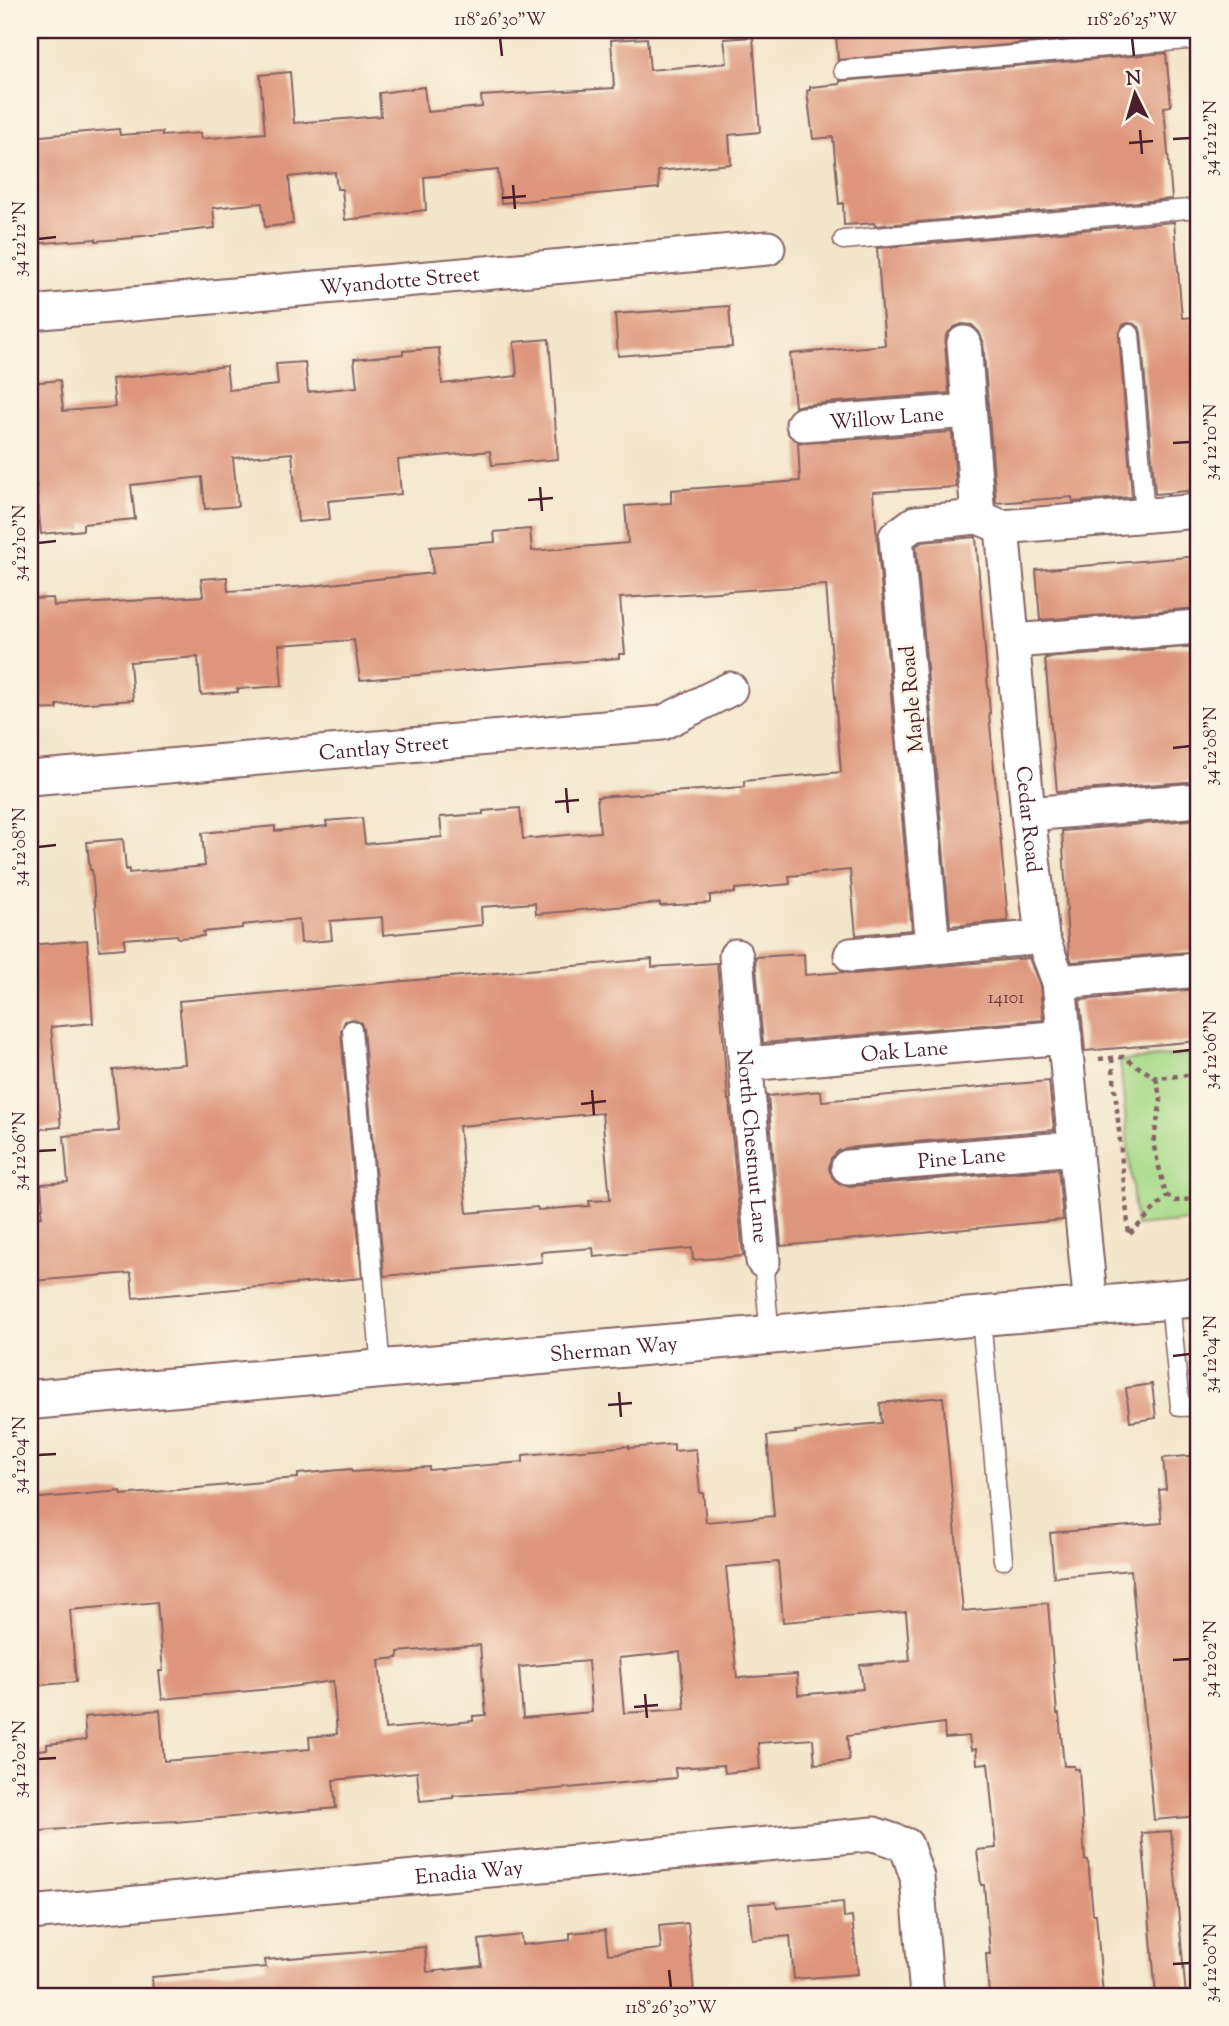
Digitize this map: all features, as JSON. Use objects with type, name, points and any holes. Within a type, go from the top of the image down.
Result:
[{"type":"main road","name":"Sherman Way","points":[[30,1400],[1185,1298]]},
{"type":"street","name":"Wyandotte Street","points":[[30,313],[768,248]]},
{"type":"street","name":"Cedar Road","points":[[964,343],[969,411],[1012,641],[1042,937],[1059,982],[1091,1307]]},
{"type":"street","name":"Willow Lane","points":[[803,424],[969,411]]},
{"type":"street","name":"Maple Road","points":[[933,947],[896,537],[915,523],[990,522],[1199,511]]},
{"type":"street","points":[[1012,641],[1199,626]]},
{"type":"street","name":"Cantlay Street","points":[[30,778],[662,723],[730,689]]},
{"type":"street","points":[[1028,814],[1199,800]]},
{"type":"street","points":[[852,955],[1042,937]]},
{"type":"street","name":"North Chestnut Lane","points":[[736,956],[763,1261]]},
{"type":"street","points":[[1059,982],[1199,970]]},
{"type":"street","name":"Oak Lane","points":[[746,1064],[1066,1049]]},
{"type":"street","name":"Pine Lane","points":[[848,1167],[1076,1148]]},
{"type":"street","name":"Enadia Way","points":[[30,1913],[874,1835],[906,1845],[917,1877],[927,1996]]},
{"type":"lane","points":[[843,70],[1199,39]]},
{"type":"lane","points":[[843,240],[1199,208]]},
{"type":"lane","points":[[1130,334],[1145,515]]},
{"type":"lane","points":[[352,1030],[380,1370]]},
{"type":"lane","name":"North Chestnut Lane","points":[[763,1261],[770,1336]]},
{"type":"lane","points":[[1185,1298],[1180,1407],[1199,1406]]},
{"type":"lane","points":[[981,1318],[1003,1560]]},
{"type":"path","points":[[1066,1049],[1112,1058],[1123,1057],[1156,1078],[1199,1074]]},
{"type":"path","points":[[1112,1058],[1129,1235],[1167,1196]]},
{"type":"path","points":[[1156,1078],[1161,1101],[1153,1143],[1167,1196],[1176,1201],[1199,1198]]},
{"type":"green space","points":[[1199,1053],[1199,1220],[1136,1226],[1120,1061]]},
{"type":"building","points":[[839,30],[1164,31],[838,60],[836,35],[839,35]]},
{"type":"building","points":[[753,37],[760,132],[729,135],[731,164],[658,171],[659,188],[501,203],[498,170],[424,177],[426,210],[345,220],[342,189],[337,189],[335,172],[289,177],[293,224],[265,227],[262,203],[213,208],[215,228],[133,238],[30,244],[30,137],[119,129],[120,135],[200,133],[201,139],[265,133],[260,75],[290,72],[294,123],[381,116],[379,93],[424,87],[427,112],[482,107],[481,96],[614,88],[611,40],[647,38],[650,70],[727,63],[724,39]]},
{"type":"building","points":[[1166,53],[1171,106],[1164,107],[1172,199],[875,226],[874,223],[844,225],[843,203],[839,204],[833,137],[813,139],[807,91],[810,87],[840,84],[840,81]]},
{"type":"building","points":[[1174,222],[1182,318],[1195,317],[1199,372],[1199,490],[1155,494],[1141,333],[1139,327],[1134,324],[1123,325],[1119,335],[1132,497],[1073,502],[1072,497],[996,503],[983,341],[972,325],[954,327],[946,335],[949,393],[795,407],[790,354],[885,345],[877,248]]},
{"type":"building","points":[[729,306],[732,347],[618,356],[615,314]]},
{"type":"building","points":[[549,339],[558,459],[492,465],[490,451],[398,460],[401,494],[328,501],[330,519],[298,522],[292,453],[233,458],[238,506],[205,509],[202,477],[131,485],[135,519],[83,524],[83,530],[41,534],[36,481],[30,482],[30,406],[33,406],[31,383],[60,380],[63,411],[115,407],[112,379],[226,366],[229,390],[278,385],[276,364],[305,362],[308,392],[357,387],[354,359],[439,348],[442,384],[517,376],[514,342]]},
{"type":"building","points":[[952,432],[956,487],[873,492],[912,930],[856,935],[850,870],[789,876],[790,884],[735,889],[735,893],[710,895],[710,903],[660,906],[660,903],[536,914],[535,903],[481,907],[482,925],[383,935],[382,917],[330,921],[332,940],[301,943],[299,919],[242,925],[242,928],[203,932],[204,936],[124,939],[125,948],[99,950],[87,842],[123,839],[126,870],[129,869],[129,873],[205,866],[202,833],[275,826],[275,831],[327,826],[326,821],[362,818],[365,844],[442,837],[440,817],[520,808],[523,839],[600,832],[597,797],[744,787],[744,781],[841,772],[826,585],[620,598],[625,654],[619,654],[619,658],[360,680],[354,640],[279,645],[282,686],[201,695],[198,657],[130,662],[133,700],[57,705],[57,709],[30,710],[30,599],[53,598],[54,606],[203,596],[201,579],[227,577],[228,591],[311,586],[433,573],[430,547],[495,542],[494,532],[530,529],[532,551],[628,543],[625,506],[671,503],[671,490],[800,481],[798,442]]},
{"type":"building","points":[[976,537],[1008,921],[950,926],[916,546],[922,542]]},
{"type":"building","points":[[1199,556],[1199,608],[1040,620],[1036,570]]},
{"type":"building","points":[[1199,646],[1199,781],[1057,792],[1045,658]]},
{"type":"building","points":[[1199,819],[1199,951],[1072,962],[1069,954],[1062,831]]},
{"type":"building","points":[[87,940],[93,1023],[51,1027],[61,1127],[30,1130],[30,945]]},
{"type":"building","points":[[804,954],[805,975],[843,972],[853,974],[1029,958],[1040,986],[1043,1020],[763,1043],[755,957]]},
{"type":"building","points":[[652,959],[652,967],[717,963],[743,1256],[693,1260],[692,1248],[594,1257],[593,1248],[541,1252],[542,1262],[384,1276],[363,1029],[361,1023],[352,1019],[345,1021],[341,1031],[362,1278],[133,1298],[131,1273],[32,1281],[30,1218],[42,1217],[41,1184],[68,1182],[64,1136],[119,1131],[113,1070],[185,1064],[179,1001]],"holes":[[[602,1113],[610,1200],[589,1201],[590,1206],[467,1213],[459,1126]]]},
{"type":"building","points":[[1199,989],[1199,1041],[1085,1051],[1080,1000]]},
{"type":"building","points":[[1049,1081],[1054,1130],[846,1148],[831,1158],[829,1169],[839,1184],[850,1186],[1058,1169],[1063,1220],[781,1246],[768,1096],[821,1091],[822,1101]]},
{"type":"building","points":[[1152,1384],[1156,1418],[1130,1422],[1126,1388]]},
{"type":"building","points":[[943,1397],[963,1611],[1048,1603],[1064,1766],[1079,1769],[1085,1860],[1088,1860],[1093,1914],[1096,1914],[1103,1996],[989,1996],[986,1954],[990,1954],[984,1885],[981,1885],[977,1850],[996,1848],[988,1763],[977,1764],[976,1749],[971,1750],[969,1736],[945,1738],[944,1723],[847,1736],[849,1761],[815,1764],[813,1739],[758,1743],[760,1769],[725,1773],[724,1765],[675,1768],[676,1778],[420,1801],[417,1772],[333,1780],[336,1808],[30,1832],[30,1751],[47,1749],[47,1744],[86,1740],[84,1717],[160,1710],[164,1761],[310,1749],[309,1737],[337,1734],[333,1681],[162,1699],[159,1671],[163,1671],[157,1602],[70,1610],[76,1682],[30,1686],[30,1499],[121,1491],[122,1495],[272,1481],[298,1478],[298,1474],[351,1469],[352,1472],[429,1467],[429,1470],[523,1462],[523,1455],[674,1444],[674,1451],[696,1449],[706,1522],[774,1516],[767,1436],[882,1423],[880,1403]],"holes":[[[778,1562],[783,1622],[906,1612],[910,1661],[860,1665],[863,1689],[798,1695],[797,1674],[737,1678],[726,1567]],[[480,1645],[486,1715],[473,1716],[473,1721],[385,1729],[379,1660],[398,1658],[398,1652]],[[680,1652],[685,1709],[624,1713],[619,1658]],[[588,1661],[592,1712],[523,1718],[519,1667]]]},
{"type":"building","points":[[1199,1455],[1199,1816],[1154,1820],[1131,1570],[1054,1577],[1050,1533],[1162,1523],[1159,1490],[1166,1489],[1163,1458]]},
{"type":"building","points":[[1171,1831],[1186,1996],[1156,1996],[1142,1833]]},
{"type":"building","points":[[776,1902],[777,1908],[843,1902],[844,1918],[852,1917],[858,1974],[794,1979],[790,1936],[752,1940],[749,1904]]},
{"type":"building","points":[[688,1923],[694,1993],[652,1996],[153,1996],[152,1977],[266,1967],[265,1960],[425,1947],[427,1972],[482,1966],[479,1940],[521,1935],[522,1945],[570,1940],[570,1933],[605,1930],[608,1954],[661,1949],[659,1926]]}]
